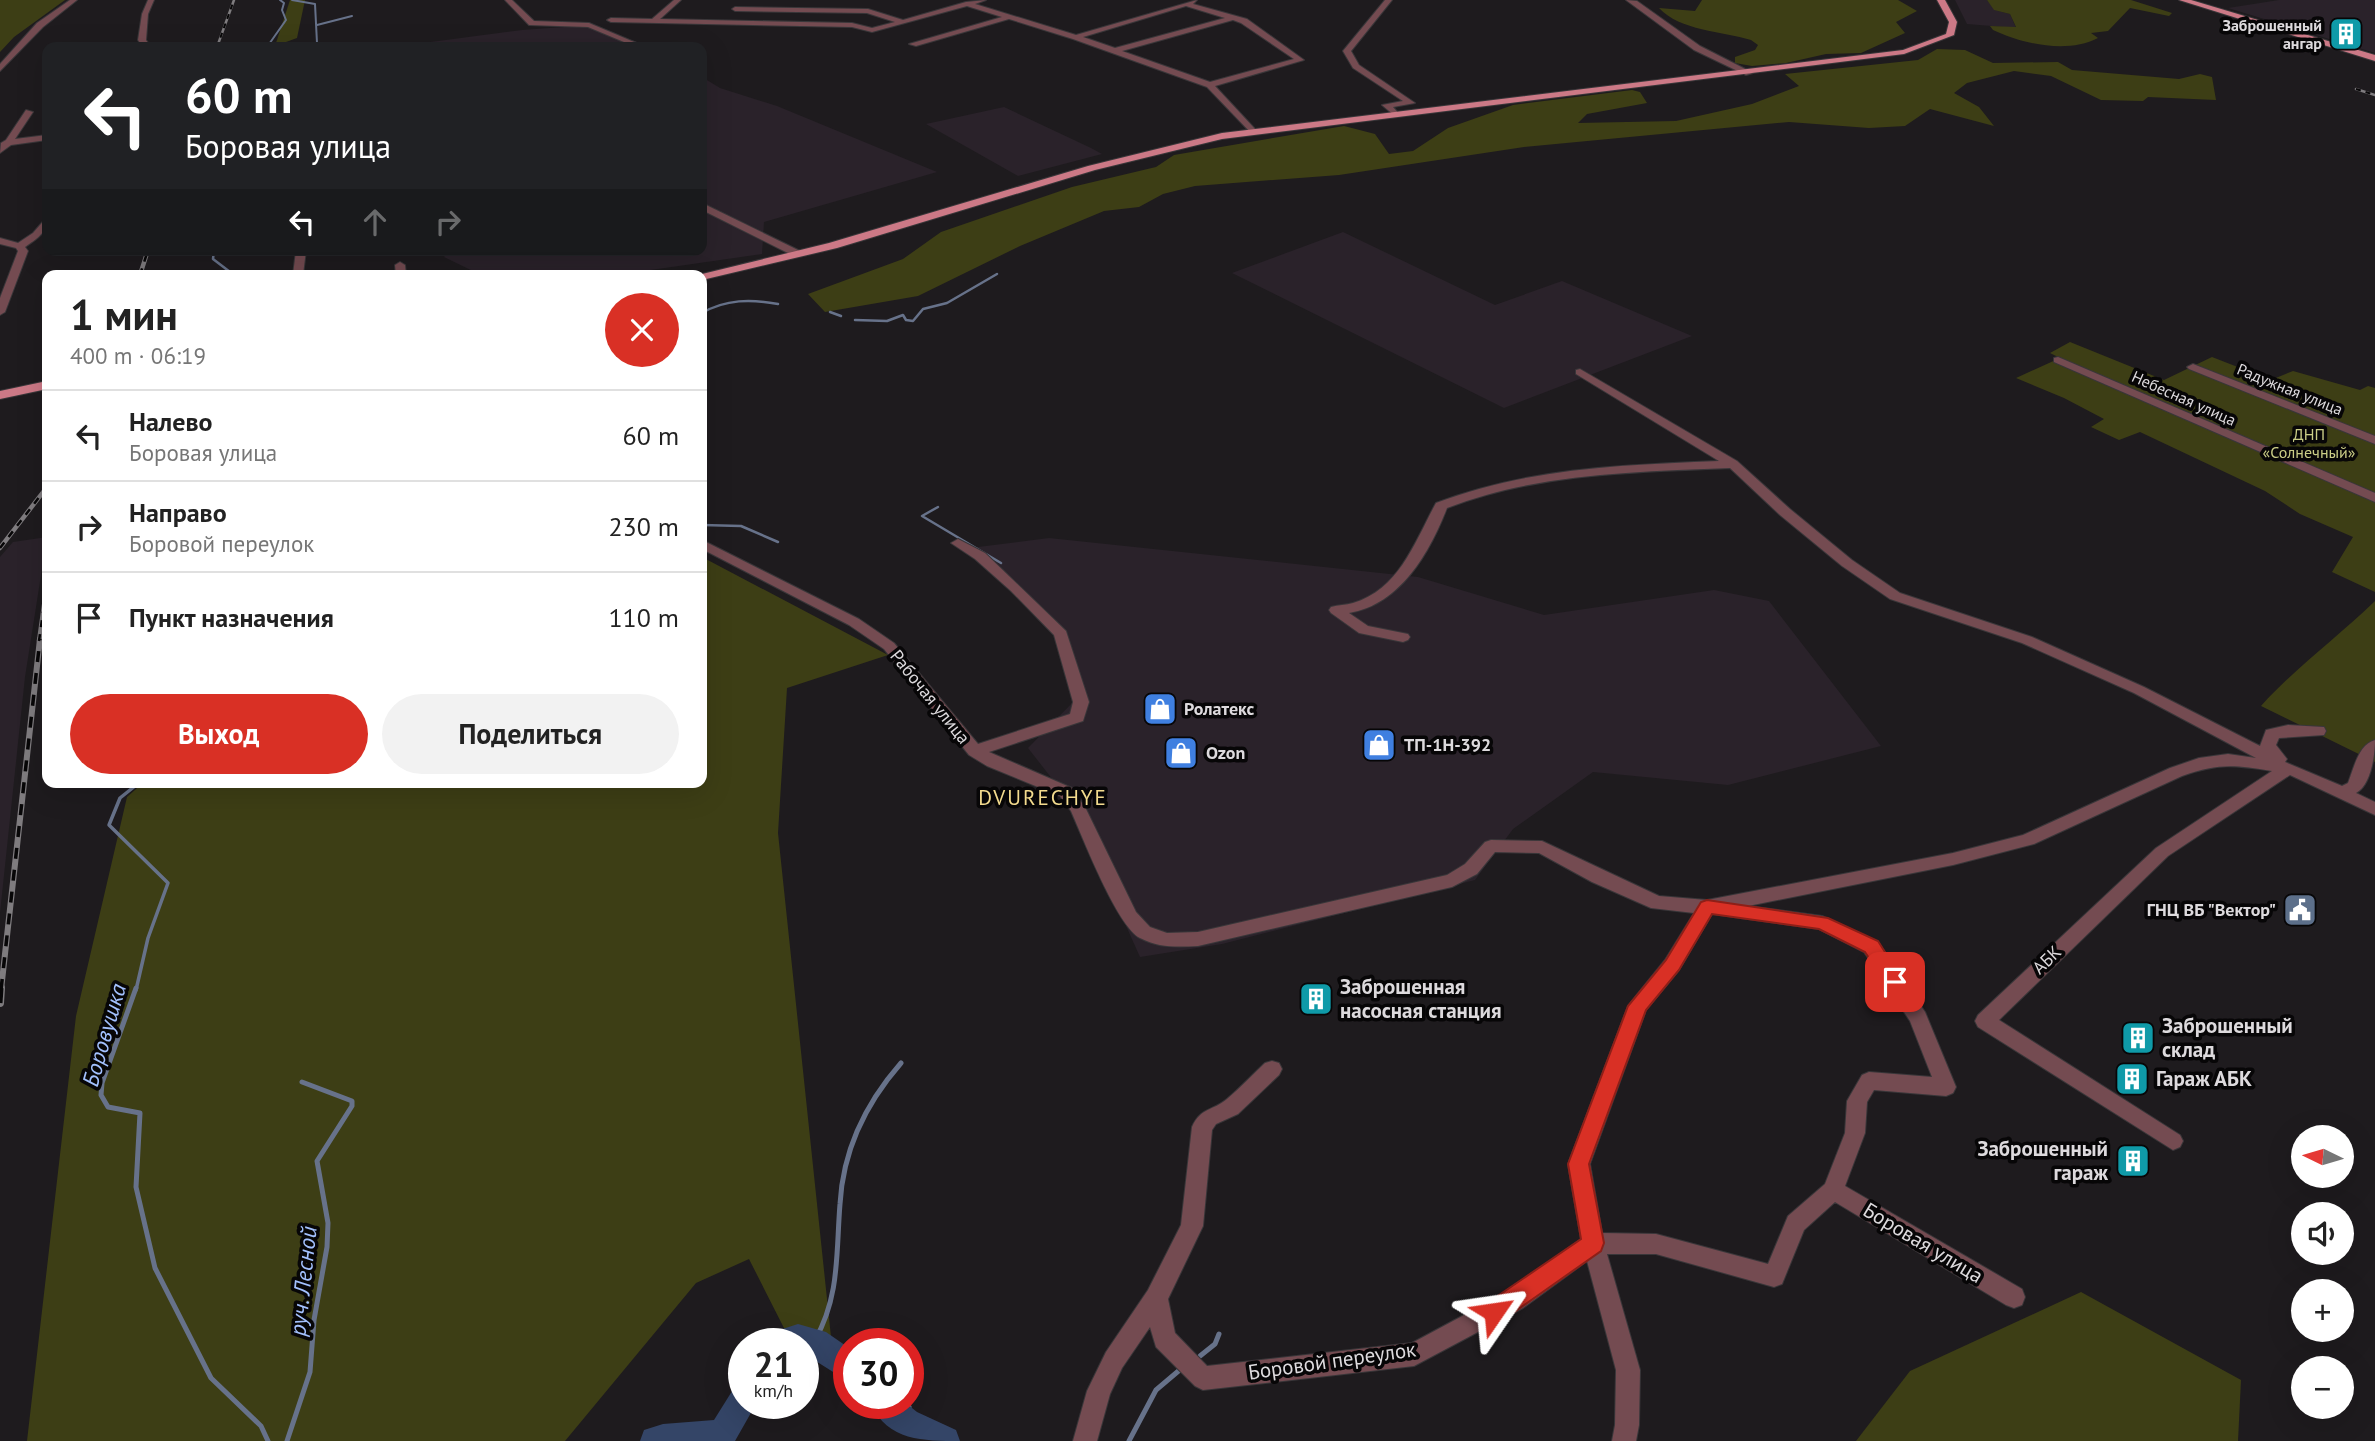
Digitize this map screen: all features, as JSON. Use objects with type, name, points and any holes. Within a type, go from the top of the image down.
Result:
[{"type":"main road","points":[[2190,0],[2375,58]]},
{"type":"main road","points":[[707,275],[796,253],[1155,150],[1252,131],[1749,73],[1886,55],[1919,48],[1944,39],[1953,31],[1953,22],[1939,2]]},
{"type":"main road","points":[[0,395],[42,386]]},
{"type":"street","points":[[0,69],[40,25],[74,0]]},
{"type":"street","points":[[143,42],[145,14],[151,0]]},
{"type":"street","points":[[508,0],[532,23],[594,26],[631,42]]},
{"type":"street","points":[[655,20],[678,0]]},
{"type":"street","points":[[720,22],[744,0]]},
{"type":"street","points":[[954,0],[1076,37],[1210,85],[1252,131]]},
{"type":"street","points":[[611,20],[852,25],[872,30],[983,0]]},
{"type":"street","points":[[1076,37],[1199,0]]},
{"type":"street","points":[[1389,0],[1347,51],[1356,66],[1412,103],[1386,105],[1395,114]]},
{"type":"street","points":[[1629,0],[1656,14],[1665,26],[1689,43],[1715,55],[1727,65],[1749,73]]},
{"type":"street","points":[[1186,4],[1244,21],[1300,60],[1210,85]]},
{"type":"street","points":[[735,9],[868,11],[903,22]]},
{"type":"street","points":[[913,44],[1009,17]]},
{"type":"street","points":[[1114,51],[1232,18]]},
{"type":"street","points":[[0,150],[29,112]]},
{"type":"street","points":[[5,143],[42,139]]},
{"type":"street","points":[[707,208],[796,253]]},
{"type":"street","points":[[0,312],[22,249],[42,227]]},
{"type":"street","points":[[0,241],[22,249]]},
{"type":"street","name":"Небесная улица","points":[[2058,360],[2375,498]]},
{"type":"street","name":"Радужная улица","points":[[2193,367],[2375,440]]},
{"type":"street","points":[[1580,372],[1733,464],[1785,513],[1847,563],[1895,596],[2039,645],[2139,690],[2289,768],[2375,809]]},
{"type":"street","points":[[1403,637],[1364,630],[1336,610],[1354,610],[1374,600],[1401,575],[1430,538],[1441,506],[1470,493],[1601,470],[1733,464]]},
{"type":"street","points":[[958,543],[998,572],[1061,634],[1081,702],[1077,717],[975,751]]},
{"type":"street","name":"Рабочая улица","points":[[707,547],[855,622],[889,646],[975,751],[993,762],[1066,792],[1078,809],[1129,916],[1144,932],[1166,940],[1198,939],[1452,880],[1471,869],[1491,846],[1542,846],[1598,877],[1657,903],[1707,907]]},
{"type":"street","points":[[2289,768],[2271,753],[2268,746],[2272,733],[2288,730],[2318,731]]},
{"type":"street","points":[[2342,793],[2355,787],[2367,754],[2375,745]]},
{"type":"street","points":[[1624,1441],[1628,1425],[1628,1370],[1593,1243],[1579,1164],[1638,1006],[1672,965],[1707,907],[1953,859],[2028,840],[2176,772],[2205,762],[2228,759],[2289,768]]},
{"type":"street","name":"АБК","points":[[2174,1141],[1985,1021],[2162,852],[2289,768]]},
{"type":"street","points":[[1593,1243],[1656,1244],[1774,1276],[1796,1223],[1833,1190],[1855,1133],[1857,1101],[1868,1081],[1946,1087],[1918,1018],[1871,947],[1822,923],[1707,907]]},
{"type":"street","points":[[1085,1441],[1099,1391],[1114,1360],[1156,1298],[1192,1226],[1202,1127],[1209,1118],[1241,1099],[1272,1069]]},
{"type":"street","name":"Боровая улица","points":[[1833,1190],[2014,1297]]},
{"type":"street","name":"Боровой переулок","points":[[1156,1298],[1164,1339],[1203,1378],[1342,1359],[1414,1354],[1515,1300],[1593,1243]]},
{"type":"shaded area","points":[[1955,0],[1987,0],[1995,10],[2010,14],[2016,28],[1967,24]]},
{"type":"shaded area","points":[[2279,0],[2375,0],[2375,53],[2228,8]]},
{"type":"shaded area","points":[[591,25],[637,42],[431,42],[522,30]]},
{"type":"shaded area","points":[[707,80],[720,88],[777,106],[937,172],[764,222],[762,254],[651,270],[471,270],[444,257],[707,256]]},
{"type":"shaded area","points":[[1004,107],[1102,154],[1018,176],[926,124]]},
{"type":"shaded area","points":[[1343,232],[1495,305],[1562,281],[1692,336],[1504,408],[1232,273]]},
{"type":"shaded area","points":[[42,538],[42,569],[25,677],[0,913],[0,557],[13,542]]},
{"type":"shaded area","points":[[1049,538],[1418,577],[1544,615],[1714,590],[1769,601],[1881,746],[1728,785],[1593,772],[1513,829],[1475,880],[1222,944],[1140,957],[1071,803],[1028,748],[1077,698],[1053,628],[1002,580],[962,549]]},
{"type":"green space","points":[[0,0],[65,0],[14,37],[0,52]]},
{"type":"green space","points":[[290,0],[305,0],[297,38],[276,42]]},
{"type":"green space","points":[[1702,0],[1898,0],[1917,11],[1896,22],[1905,33],[1861,53],[1826,54],[1786,63],[1752,66],[1735,63],[1735,57],[1755,50],[1758,45],[1751,40],[1690,26],[1668,16],[1659,8],[1695,11]]},
{"type":"green space","points":[[1987,0],[2131,0],[2172,13],[2169,16],[2130,8],[2108,31],[2091,33],[2098,38],[2086,43],[2059,46],[2031,43],[1993,30],[1990,26],[2016,27],[2010,14],[1994,10]]},
{"type":"green space","points":[[1937,49],[1965,50],[1993,63],[2058,62],[2072,70],[2179,79],[2200,74],[2212,77],[2216,100],[2148,97],[2143,101],[2101,100],[2051,76],[2014,71],[1967,83],[1954,93],[1979,107],[1994,126],[1930,109],[1905,126],[1869,128],[1789,122],[1524,147],[1339,175],[1195,186],[1163,194],[1139,207],[1104,211],[1020,246],[918,296],[825,312],[808,294],[903,259],[941,232],[1072,187],[1156,167],[1174,155],[1344,126],[1375,134],[1389,154],[1413,151],[1448,128],[1513,105],[1632,90],[1640,92],[1647,103],[1587,114],[1578,123],[1676,121],[1752,104],[1799,86],[1785,74],[1918,60]]},
{"type":"green space","name":"ДНП «Солнечный»","points":[[2070,342],[2164,380],[2212,357],[2271,380],[2293,371],[2360,390],[2368,386],[2375,388],[2375,592],[2332,572],[2353,537],[2300,514],[2265,491],[2140,432],[2119,440],[2091,427],[2104,419],[2064,398],[2016,378],[2060,358],[2050,353]]},
{"type":"green space","points":[[707,560],[888,655],[787,688],[778,833],[831,1337],[819,1335],[819,1328],[784,1328],[749,1259],[696,1283],[565,1441],[27,1441],[76,1016],[127,797],[137,788],[707,788]]},
{"type":"green space","points":[[2375,601],[2375,762],[2261,706]]},
{"type":"green space","points":[[2081,1292],[2241,1380],[2238,1441],[1856,1441],[1910,1371]]},
{"type":"waterway","points":[[271,42],[286,20],[282,10],[284,3],[280,0]]},
{"type":"waterway","points":[[292,0],[315,4],[317,42]]},
{"type":"waterway","points":[[317,25],[352,16]]},
{"type":"waterway","points":[[213,256],[213,259],[227,270]]},
{"type":"waterway","points":[[855,320],[887,321],[903,315],[906,320],[913,321],[923,309],[947,303],[997,274]]},
{"type":"waterway","points":[[707,310],[739,301],[778,304]]},
{"type":"waterway","points":[[830,312],[841,316]]},
{"type":"waterway","points":[[938,507],[922,516],[1001,563]]},
{"type":"waterway","points":[[707,525],[741,526],[778,542]]},
{"type":"waterway","name":"Боровушка","points":[[132,788],[120,798],[109,825],[168,883],[148,938],[136,990]]},
{"type":"waterway","name":"Боровушка","points":[[136,988],[102,1083],[101,1095],[108,1107],[140,1113],[136,1187],[155,1268],[211,1378],[261,1426],[268,1441]]},
{"type":"waterway","points":[[819,1332],[833,1291],[842,1184],[851,1146],[877,1094],[901,1063]]},
{"type":"waterway","name":"руч. Лесной","points":[[287,1441],[310,1372],[314,1320],[327,1247],[328,1223],[317,1161],[352,1106],[352,1101],[302,1082]]},
{"type":"waterway","points":[[1200,1356],[1215,1344],[1219,1334]]},
{"type":"waterway","points":[[819,1344],[833,1353]]},
{"type":"waterway","points":[[1129,1441],[1156,1390],[1182,1368]]},
{"type":"waterway","points":[[655,1441],[717,1434],[724,1431],[732,1419]]},
{"type":"waterway","points":[[902,1419],[945,1441]]},
{"type":"railway","points":[[219,42],[234,0]]},
{"type":"railway","points":[[2356,89],[2375,95]]},
{"type":"railway","points":[[142,270],[146,256]]},
{"type":"railway","points":[[0,548],[42,493]]},
{"type":"railway","points":[[39,641],[42,620]]},
{"type":"railway","points":[[1,990],[40,639]]},
{"type":"railway","points":[[0,1003],[1,988]]},
{"type":"place","name":"Заброшенный ангар","points":[[2346,34]]},
{"type":"place","name":"Ролатекс","points":[[1160,709]]},
{"type":"place","name":"ТП-1Н-392","points":[[1379,745]]},
{"type":"place","name":"Ozon","points":[[1181,753]]},
{"type":"place","name":"ГНЦ ВБ \"Вектор\"","points":[[2300,910]]},
{"type":"place","name":"Заброшенная насосная станция","points":[[1316,999]]},
{"type":"place","name":"Заброшенный склад","points":[[2138,1038]]},
{"type":"place","name":"Гараж АБК","points":[[2132,1079]]},
{"type":"place","name":"Заброшенный гараж","points":[[2133,1161]]},
{"type":"district","name":"DVURECHYE","points":[[1043,798]]},
{"type":"route","points":[[1494,1312],[1515,1300],[1593,1243],[1579,1164],[1638,1006],[1672,965],[1707,907],[1822,923],[1871,947],[1895,982]]}]
